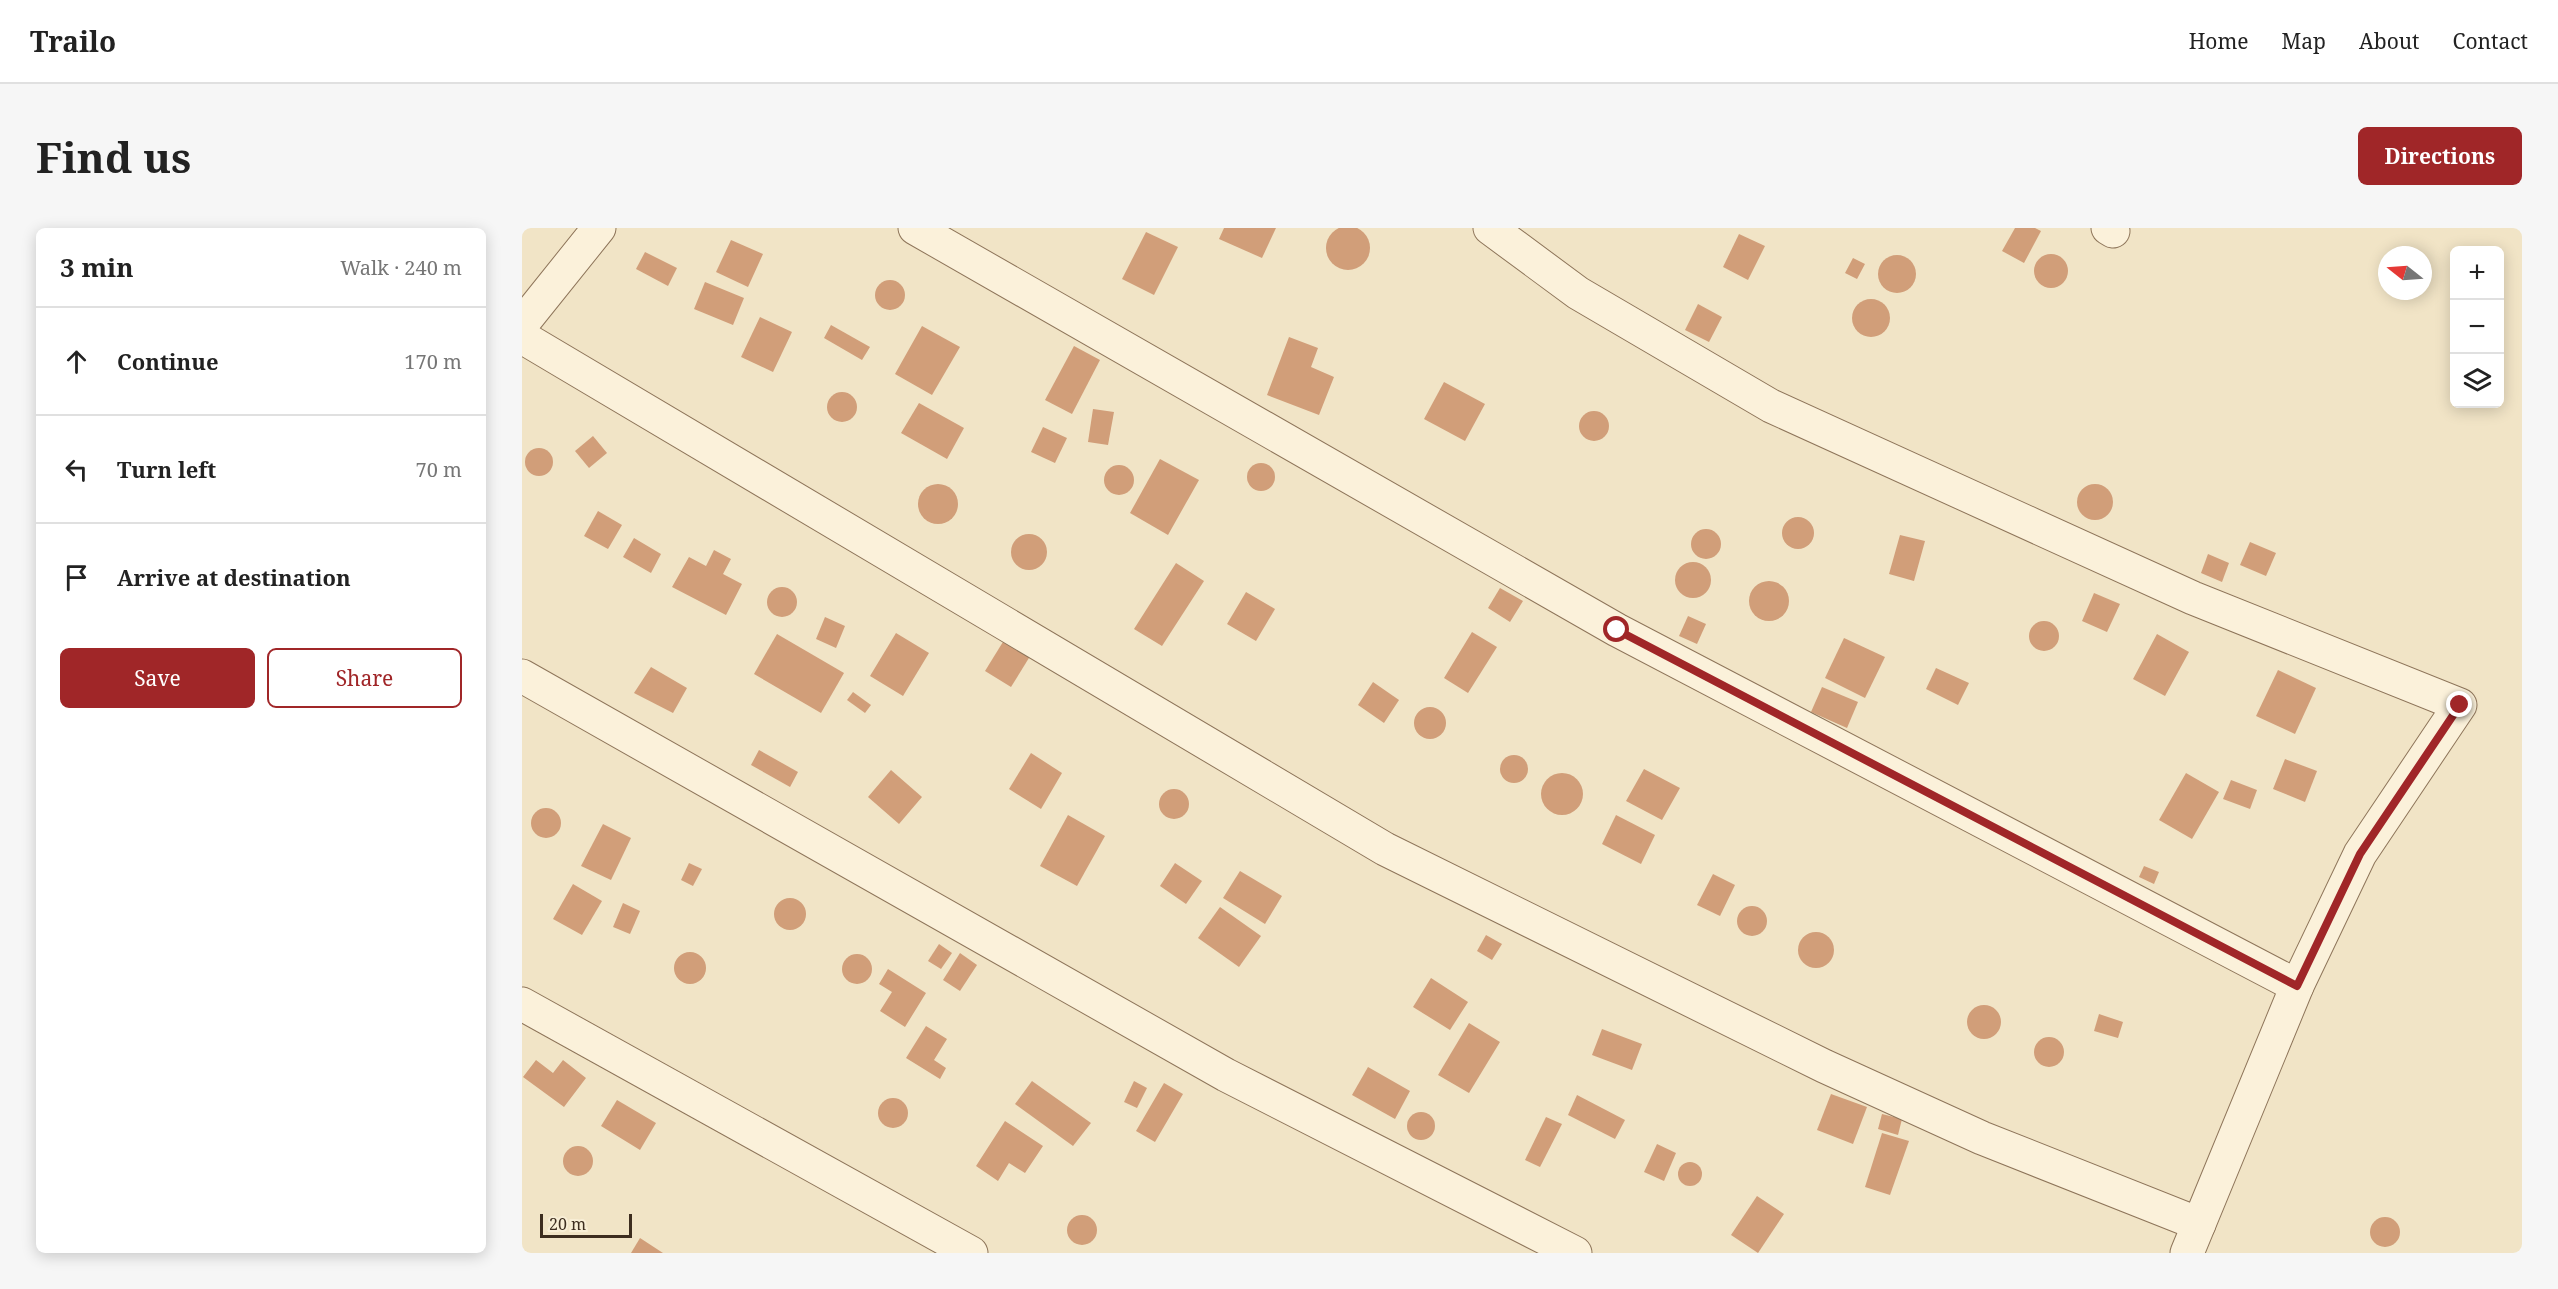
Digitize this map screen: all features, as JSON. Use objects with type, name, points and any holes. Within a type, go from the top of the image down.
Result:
[{"type":"street","points":[[522,324],[599,228]]},
{"type":"street","points":[[915,228],[1617,630],[2297,986]]},
{"type":"street","points":[[522,337],[1385,849],[1824,1066],[1982,1138],[2193,1239],[2297,986],[2360,854],[2460,705],[2193,598],[1771,406],[1578,293],[1491,228]]},
{"type":"street","points":[[522,676],[1226,1076],[1575,1253]]},
{"type":"street","points":[[522,1004],[971,1253]]},
{"type":"building","points":[[1348,226],[1357,227],[1364,232],[1369,239],[1369,257],[1364,264],[1357,269],[1348,270],[1339,269],[1332,264],[1327,257],[1326,248],[1327,239],[1332,232],[1339,227]]},
{"type":"building","points":[[1224,228],[1276,228],[1262,258],[1219,239]]},
{"type":"building","points":[[2015,228],[2035,228],[2041,231],[2024,263],[2002,251]]},
{"type":"building","points":[[1146,232],[1178,247],[1154,295],[1122,279]]},
{"type":"building","points":[[1739,234],[1765,246],[1748,280],[1723,267]]},
{"type":"building","points":[[731,240],[763,254],[748,287],[716,272]]},
{"type":"building","points":[[645,252],[677,268],[668,286],[636,269]]},
{"type":"building","points":[[2051,254],[2063,259],[2068,271],[2063,283],[2051,288],[2039,283],[2034,271],[2039,259]]},
{"type":"building","points":[[1897,255],[1911,260],[1916,274],[1911,288],[1897,293],[1883,288],[1878,274],[1883,260]]},
{"type":"building","points":[[1853,258],[1865,264],[1857,279],[1845,273]]},
{"type":"building","points":[[890,280],[896,281],[904,289],[904,301],[896,309],[890,310],[884,309],[876,301],[875,295],[876,289],[884,281]]},
{"type":"building","points":[[705,282],[744,298],[733,325],[694,309]]},
{"type":"building","points":[[1871,299],[1878,300],[1884,305],[1889,311],[1889,325],[1884,331],[1878,336],[1871,337],[1864,336],[1858,331],[1853,325],[1852,318],[1853,311],[1858,305],[1864,300]]},
{"type":"building","points":[[1698,304],[1722,317],[1709,342],[1685,330]]},
{"type":"building","points":[[760,317],[792,332],[773,372],[741,357]]},
{"type":"building","points":[[831,325],[870,347],[862,360],[824,338]]},
{"type":"building","points":[[922,326],[960,347],[932,395],[895,374]]},
{"type":"building","points":[[1289,337],[1318,348],[1311,367],[1334,377],[1319,415],[1267,395]]},
{"type":"building","points":[[1074,346],[1100,360],[1072,414],[1045,400]]},
{"type":"building","points":[[1444,382],[1485,404],[1465,441],[1424,419]]},
{"type":"building","points":[[842,392],[848,393],[856,401],[856,413],[848,421],[842,422],[836,421],[828,413],[827,407],[828,401],[836,393]]},
{"type":"building","points":[[919,403],[964,428],[947,459],[901,433]]},
{"type":"building","points":[[1093,409],[1114,412],[1108,445],[1088,442]]},
{"type":"building","points":[[1594,411],[1600,412],[1608,420],[1608,432],[1600,440],[1594,441],[1588,440],[1580,432],[1579,426],[1580,420],[1588,412]]},
{"type":"building","points":[[1043,427],[1067,438],[1055,463],[1031,452]]},
{"type":"building","points":[[593,436],[607,453],[589,468],[575,451]]},
{"type":"building","points":[[539,448],[549,452],[553,462],[549,472],[539,476],[529,472],[525,462],[529,452]]},
{"type":"building","points":[[1160,459],[1199,480],[1168,535],[1130,513]]},
{"type":"building","points":[[1261,463],[1271,467],[1275,477],[1271,487],[1261,491],[1251,487],[1247,477],[1251,467]]},
{"type":"building","points":[[1119,465],[1125,466],[1133,474],[1133,486],[1125,494],[1119,495],[1113,494],[1105,486],[1104,480],[1105,474],[1113,466]]},
{"type":"building","points":[[938,484],[946,485],[952,490],[957,496],[957,512],[952,518],[946,523],[938,524],[930,523],[924,518],[919,512],[918,504],[919,496],[924,490],[930,485]]},
{"type":"building","points":[[2095,484],[2107,490],[2113,502],[2107,514],[2095,520],[2083,514],[2077,502],[2083,490]]},
{"type":"building","points":[[598,511],[622,525],[608,549],[584,536]]},
{"type":"building","points":[[1798,517],[1809,522],[1814,533],[1809,544],[1798,549],[1787,544],[1782,533],[1787,522]]},
{"type":"building","points":[[1706,529],[1716,534],[1721,544],[1716,554],[1706,559],[1696,554],[1691,544],[1696,534]]},
{"type":"building","points":[[1029,534],[1042,539],[1047,552],[1042,565],[1029,570],[1016,565],[1011,552],[1016,539]]},
{"type":"building","points":[[1900,535],[1925,541],[1914,581],[1889,574]]},
{"type":"building","points":[[634,538],[661,554],[651,573],[623,557]]},
{"type":"building","points":[[2250,542],[2276,553],[2266,576],[2240,565]]},
{"type":"building","points":[[714,550],[731,559],[723,574],[742,584],[726,615],[672,587],[689,557],[706,566]]},
{"type":"building","points":[[2208,554],[2229,563],[2222,582],[2201,573]]},
{"type":"building","points":[[1693,562],[1706,567],[1711,580],[1706,593],[1693,598],[1680,593],[1675,580],[1680,567]]},
{"type":"building","points":[[1176,563],[1204,581],[1162,646],[1134,629]]},
{"type":"building","points":[[1769,581],[1783,587],[1789,601],[1783,615],[1769,621],[1755,615],[1749,601],[1755,587]]},
{"type":"building","points":[[782,587],[788,588],[796,596],[796,608],[788,616],[782,617],[776,616],[768,608],[767,602],[768,596],[776,588]]},
{"type":"building","points":[[1500,588],[1523,601],[1510,622],[1488,608]]},
{"type":"building","points":[[1246,592],[1275,609],[1256,641],[1227,624]]},
{"type":"building","points":[[2094,593],[2120,604],[2107,632],[2082,621]]},
{"type":"building","points":[[1688,616],[1706,624],[1697,644],[1679,636]]},
{"type":"building","points":[[825,617],[845,626],[836,648],[816,639]]},
{"type":"building","points":[[2044,621],[2050,622],[2058,630],[2058,642],[2050,650],[2044,651],[2038,650],[2030,642],[2029,636],[2030,630],[2038,622]]},
{"type":"building","points":[[1472,632],[1497,647],[1468,693],[1444,678]]},
{"type":"building","points":[[896,633],[929,653],[903,696],[870,676]]},
{"type":"building","points":[[777,634],[844,673],[821,713],[754,674]]},
{"type":"building","points":[[2157,634],[2189,652],[2165,696],[2133,679]]},
{"type":"building","points":[[1006,637],[1032,653],[1011,687],[985,671]]},
{"type":"building","points":[[1844,638],[1885,657],[1865,698],[1825,678]]},
{"type":"building","points":[[651,667],[687,688],[673,713],[634,693]]},
{"type":"building","points":[[1936,668],[1969,683],[1958,705],[1926,689]]},
{"type":"building","points":[[2278,670],[2316,688],[2295,734],[2256,716]]},
{"type":"building","points":[[1373,682],[1399,700],[1384,723],[1358,705]]},
{"type":"building","points":[[1822,687],[1858,702],[1847,728],[1811,712]]},
{"type":"building","points":[[853,692],[871,705],[865,713],[847,700]]},
{"type":"building","points":[[1430,707],[1442,711],[1446,723],[1442,735],[1430,739],[1418,735],[1414,723],[1418,711]]},
{"type":"building","points":[[759,750],[798,772],[790,787],[751,765]]},
{"type":"building","points":[[1031,753],[1062,773],[1041,809],[1009,789]]},
{"type":"building","points":[[1514,755],[1524,759],[1528,769],[1524,779],[1514,783],[1504,779],[1500,769],[1504,759]]},
{"type":"building","points":[[2285,759],[2317,771],[2305,802],[2273,789]]},
{"type":"building","points":[[1644,769],[1680,788],[1662,820],[1626,801]]},
{"type":"building","points":[[891,770],[922,797],[899,824],[868,797]]},
{"type":"building","points":[[1562,773],[1577,779],[1583,794],[1577,809],[1562,815],[1547,809],[1541,794],[1547,779]]},
{"type":"building","points":[[2186,773],[2219,792],[2192,839],[2159,820]]},
{"type":"building","points":[[2231,780],[2257,790],[2250,809],[2223,799]]},
{"type":"building","points":[[1174,789],[1184,794],[1189,804],[1184,814],[1174,819],[1164,814],[1159,804],[1164,794]]},
{"type":"building","points":[[546,808],[557,812],[561,823],[557,834],[546,838],[535,834],[531,823],[535,812]]},
{"type":"building","points":[[1068,815],[1105,836],[1077,886],[1040,866]]},
{"type":"building","points":[[1616,815],[1655,835],[1641,864],[1602,844]]},
{"type":"building","points":[[603,824],[631,838],[611,880],[581,866]]},
{"type":"building","points":[[689,863],[702,869],[693,886],[681,880]]},
{"type":"building","points":[[1175,863],[1202,881],[1186,904],[1160,886]]},
{"type":"building","points":[[2144,866],[2159,872],[2154,884],[2139,877]]},
{"type":"building","points":[[1240,871],[1282,896],[1265,924],[1223,898]]},
{"type":"building","points":[[1713,874],[1735,885],[1720,916],[1697,905]]},
{"type":"building","points":[[573,884],[602,901],[582,935],[553,919]]},
{"type":"building","points":[[790,898],[801,903],[806,914],[801,925],[790,930],[779,925],[774,914],[779,903]]},
{"type":"building","points":[[623,903],[640,911],[630,934],[613,927]]},
{"type":"building","points":[[1752,906],[1758,907],[1766,915],[1766,927],[1758,935],[1752,936],[1746,935],[1738,927],[1737,921],[1738,915],[1746,907]]},
{"type":"building","points":[[1220,907],[1261,936],[1239,967],[1198,938]]},
{"type":"building","points":[[1816,932],[1829,937],[1834,950],[1829,963],[1816,968],[1803,963],[1798,950],[1803,937]]},
{"type":"building","points":[[1486,935],[1502,944],[1492,960],[1477,951]]},
{"type":"building","points":[[939,944],[952,953],[941,969],[928,961]]},
{"type":"building","points":[[690,952],[701,957],[706,968],[701,979],[690,984],[679,979],[674,968],[679,957]]},
{"type":"building","points":[[960,953],[977,965],[960,991],[943,980]]},
{"type":"building","points":[[857,954],[863,955],[871,963],[871,975],[863,983],[857,984],[851,983],[843,975],[842,969],[843,963],[851,955]]},
{"type":"building","points":[[888,969],[926,993],[905,1027],[880,1011],[892,992],[879,984]]},
{"type":"building","points":[[1431,978],[1468,1002],[1450,1030],[1413,1007]]},
{"type":"building","points":[[1984,1005],[1996,1010],[2001,1022],[1996,1034],[1984,1039],[1972,1034],[1967,1022],[1972,1010]]},
{"type":"building","points":[[2099,1014],[2123,1022],[2118,1038],[2094,1031]]},
{"type":"building","points":[[1469,1023],[1500,1042],[1469,1093],[1438,1075]]},
{"type":"building","points":[[926,1026],[947,1039],[934,1060],[946,1068],[940,1079],[906,1058]]},
{"type":"building","points":[[1602,1029],[1642,1044],[1632,1070],[1592,1055]]},
{"type":"building","points":[[2049,1037],[2055,1038],[2063,1046],[2063,1058],[2055,1066],[2049,1067],[2043,1066],[2035,1058],[2034,1052],[2035,1046],[2043,1038]]},
{"type":"building","points":[[536,1060],[553,1073],[563,1060],[586,1078],[564,1107],[523,1077]]},
{"type":"building","points":[[1368,1067],[1410,1091],[1395,1119],[1352,1095]]},
{"type":"building","points":[[1032,1081],[1091,1123],[1073,1146],[1015,1104]]},
{"type":"building","points":[[1134,1081],[1147,1088],[1137,1108],[1124,1102]]},
{"type":"building","points":[[1164,1083],[1183,1094],[1155,1142],[1136,1131]]},
{"type":"building","points":[[1831,1094],[1867,1107],[1853,1144],[1817,1130]]},
{"type":"building","points":[[1577,1095],[1625,1120],[1615,1139],[1568,1115]]},
{"type":"building","points":[[893,1098],[899,1099],[907,1107],[907,1119],[899,1127],[893,1128],[887,1127],[879,1119],[878,1113],[879,1107],[887,1099]]},
{"type":"building","points":[[617,1100],[656,1123],[640,1150],[601,1126]]},
{"type":"building","points":[[1421,1112],[1431,1116],[1435,1126],[1431,1136],[1421,1140],[1411,1136],[1407,1126],[1411,1116]]},
{"type":"building","points":[[1882,1114],[1902,1119],[1898,1135],[1878,1129]]},
{"type":"building","points":[[1546,1117],[1562,1124],[1540,1167],[1525,1160]]},
{"type":"building","points":[[1005,1121],[1043,1146],[1025,1173],[1009,1163],[998,1181],[976,1166]]},
{"type":"building","points":[[1882,1133],[1909,1141],[1890,1195],[1865,1187]]},
{"type":"building","points":[[1657,1144],[1676,1153],[1664,1181],[1644,1172]]},
{"type":"building","points":[[578,1146],[584,1147],[592,1155],[592,1167],[584,1175],[578,1176],[572,1175],[564,1167],[563,1161],[564,1155],[572,1147]]},
{"type":"building","points":[[1690,1162],[1699,1165],[1702,1174],[1699,1183],[1690,1186],[1681,1183],[1678,1174],[1681,1165]]},
{"type":"building","points":[[1757,1196],[1784,1214],[1758,1253],[1731,1235]]},
{"type":"building","points":[[1082,1215],[1093,1219],[1097,1230],[1093,1241],[1082,1245],[1071,1241],[1067,1230],[1071,1219]]},
{"type":"building","points":[[2385,1217],[2391,1218],[2399,1226],[2399,1238],[2391,1246],[2385,1247],[2379,1246],[2371,1238],[2370,1232],[2371,1226],[2379,1218]]},
{"type":"building","points":[[640,1238],[663,1253],[631,1253]]},
{"type":"route","points":[[1617,630],[2297,986],[2360,854],[2460,705]]}]
